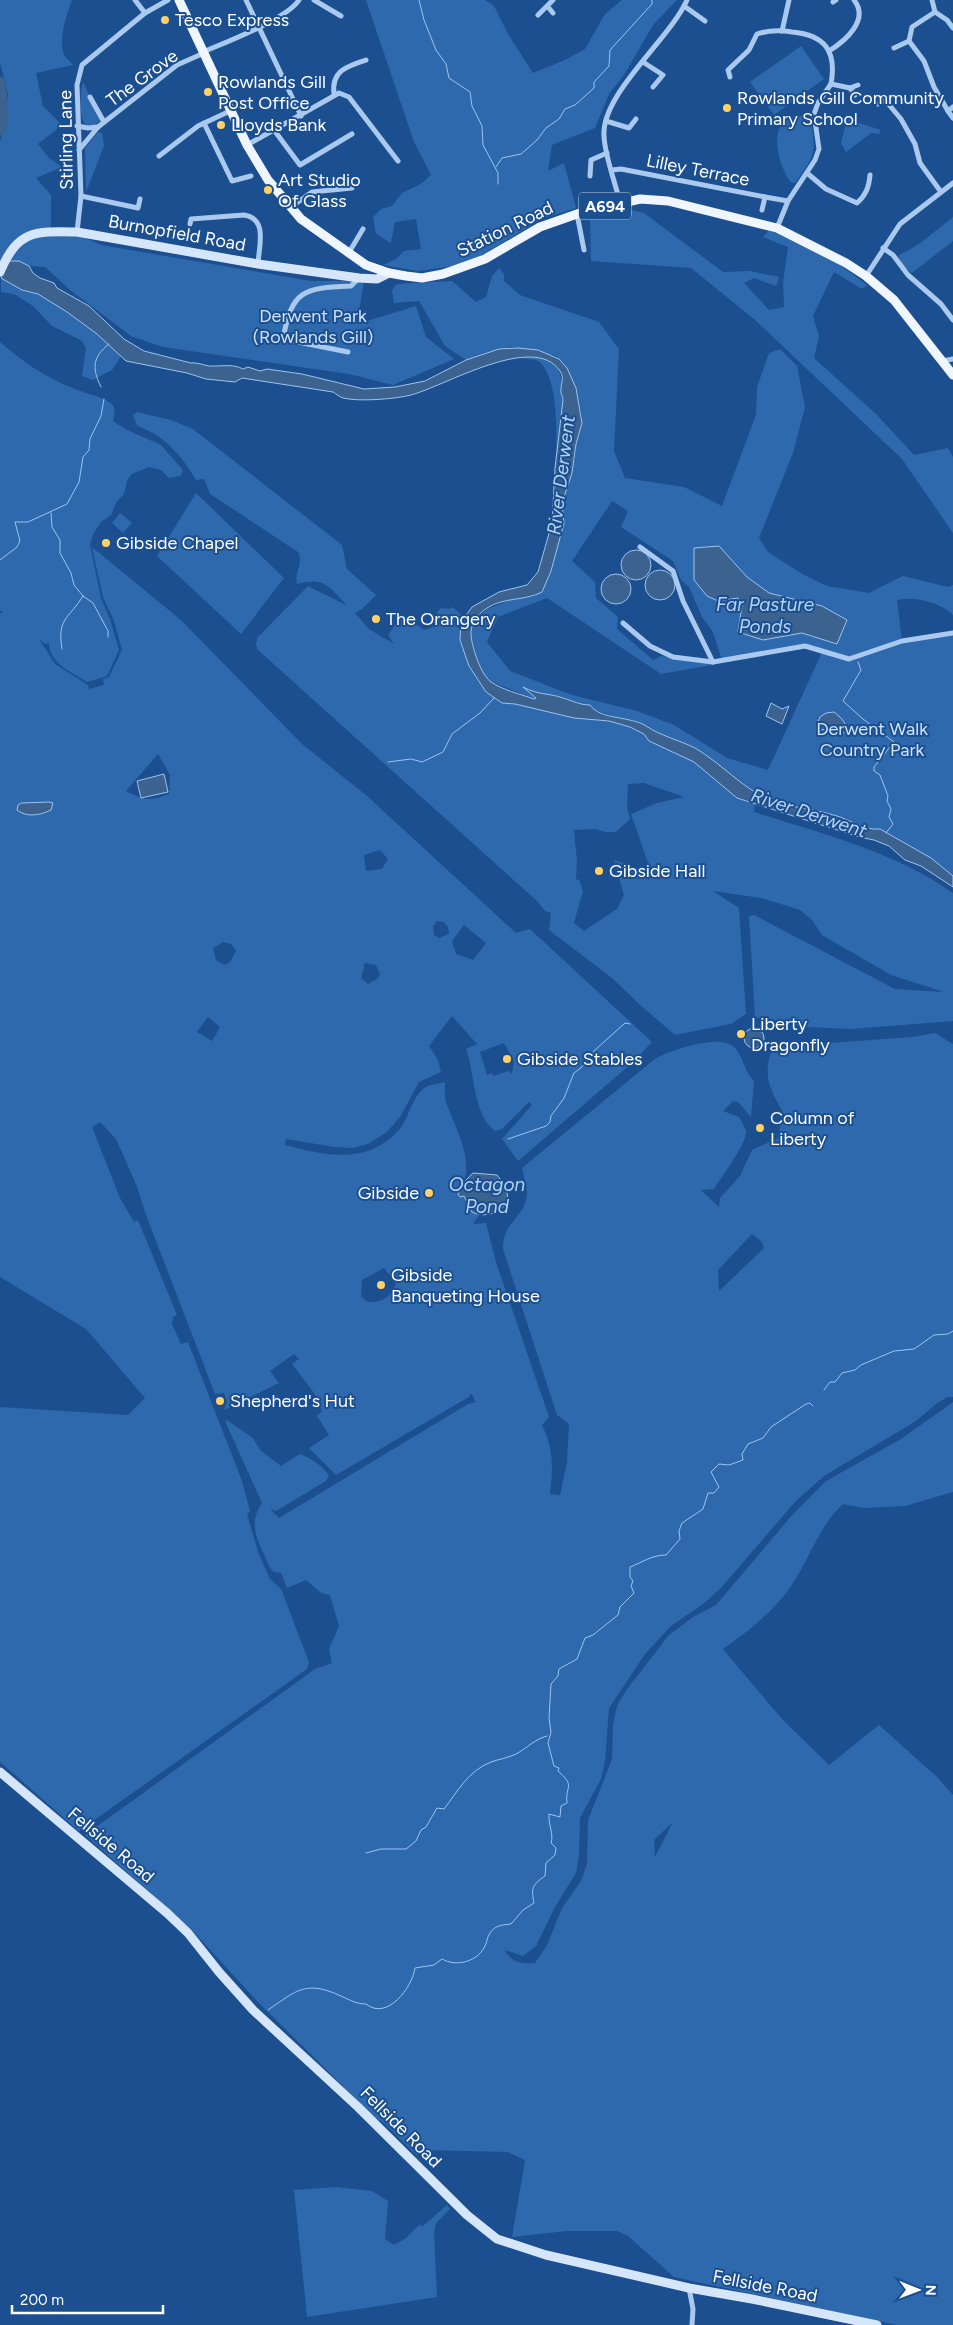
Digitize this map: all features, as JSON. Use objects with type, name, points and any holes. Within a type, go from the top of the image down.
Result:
[{"type":"main road","name":"Station Road","points":[[179,0],[246,144],[268,180],[311,228],[348,254],[376,269],[422,278],[452,272],[486,259],[540,227],[620,202],[640,200],[668,201],[777,228]]},
{"type":"main road","name":"A694","points":[[777,228],[845,262],[866,276],[894,300],[953,375]]},
{"type":"street","points":[[135,0],[145,13]]},
{"type":"street","name":"Stirling Lane","points":[[77,232],[81,196],[77,84],[82,65],[145,13],[168,0]]},
{"type":"street","points":[[246,0],[301,116]]},
{"type":"street","name":"The Grove","points":[[79,151],[104,122],[177,65],[294,8],[299,0]]},
{"type":"street","points":[[314,0],[342,16]]},
{"type":"street","points":[[538,15],[553,0]]},
{"type":"street","points":[[620,202],[603,135],[606,121],[620,92],[684,6],[686,0]]},
{"type":"street","points":[[782,31],[788,0]]},
{"type":"street","points":[[829,51],[841,44],[853,31],[860,15],[858,5],[854,0]]},
{"type":"street","points":[[932,0],[934,12],[947,20],[953,28]]},
{"type":"street","points":[[684,6],[705,21]]},
{"type":"street","points":[[548,7],[553,13]]},
{"type":"street","points":[[934,12],[912,27],[909,41],[924,61],[934,87],[951,109],[953,118]]},
{"type":"street","points":[[730,78],[728,70],[748,50],[757,34],[768,30],[806,33],[819,38],[829,51],[834,67],[831,84],[818,103],[814,114],[819,149],[807,173],[788,201],[777,228]]},
{"type":"street","points":[[894,48],[909,41]]},
{"type":"street","points":[[334,94],[334,81],[337,74],[347,67],[366,60]]},
{"type":"street","points":[[643,62],[663,75],[653,87]]},
{"type":"street","points":[[831,84],[850,88],[858,85]]},
{"type":"street","points":[[850,88],[854,95]]},
{"type":"street","points":[[246,144],[301,116],[334,94],[339,93],[350,97],[398,161]]},
{"type":"street","points":[[878,104],[892,96]]},
{"type":"street","points":[[90,97],[104,122]]},
{"type":"street","points":[[885,100],[904,124],[915,144],[920,163],[941,192]]},
{"type":"street","points":[[159,156],[204,123],[230,111]]},
{"type":"street","points":[[629,128],[636,119]]},
{"type":"street","points":[[606,121],[629,128],[632,134]]},
{"type":"street","points":[[204,123],[232,180],[251,176]]},
{"type":"street","name":"The Grove","points":[[77,126],[98,128]]},
{"type":"street","points":[[274,130],[300,165],[352,134]]},
{"type":"street","points":[[590,176],[592,160],[607,152]]},
{"type":"street","name":"Lilley Terrace","points":[[612,170],[621,168],[765,197],[762,210]]},
{"type":"street","points":[[807,173],[826,189],[857,203],[870,185],[870,175]]},
{"type":"street","points":[[866,276],[900,224],[953,183]]},
{"type":"street","points":[[291,207],[312,192],[352,188]]},
{"type":"street","points":[[81,196],[138,208],[140,199]]},
{"type":"street","points":[[765,197],[788,201]]},
{"type":"street","points":[[577,214],[584,250]]},
{"type":"street","points":[[190,224],[191,219],[251,216],[260,225],[261,231],[258,264]]},
{"type":"street","points":[[348,254],[363,229]]},
{"type":"street","name":"Burnopfield Road","points":[[0,272],[15,244],[32,235],[49,231],[77,232],[258,264],[363,279],[377,279],[389,273]]},
{"type":"street","points":[[883,248],[893,255],[908,275],[941,304],[953,320]]},
{"type":"street","points":[[348,352],[283,339],[288,313],[295,301],[304,293],[325,288],[351,286],[376,269]]},
{"type":"street","points":[[942,362],[953,359]]},
{"type":"street","points":[[640,547],[672,571],[712,662]]},
{"type":"street","points":[[623,623],[650,646],[673,657],[712,662],[805,646],[850,659],[902,641],[953,633]]},
{"type":"street","name":"Fellside Road","points":[[0,1772],[167,1913],[188,1933],[252,2010],[332,2082],[454,2202],[490,2234],[519,2248],[689,2288],[877,2325]]},
{"type":"street","points":[[689,2288],[693,2309],[692,2325]]},
{"type":"green space","name":"Derwent Park (Rowlands Gill)","points":[[0,0],[72,0],[62,36],[62,43],[65,56],[73,65],[36,73],[43,106],[62,125],[38,144],[49,158],[62,167],[36,178],[51,195],[51,236],[81,236],[101,245],[311,281],[364,281],[357,324],[416,306],[426,337],[454,359],[393,385],[349,374],[163,347],[131,336],[70,290],[45,267],[29,266],[19,261],[0,260],[0,142],[5,124],[8,95],[0,62]]},
{"type":"green space","points":[[366,0],[485,0],[494,6],[508,34],[533,73],[565,60],[585,49],[605,14],[622,0],[677,0],[653,25],[624,75],[609,94],[595,128],[552,145],[548,171],[564,163],[576,208],[542,219],[480,256],[454,266],[418,271],[383,265],[396,259],[404,251],[421,249],[416,219],[395,222],[391,243],[376,234],[373,217],[381,209],[392,206],[402,193],[421,184],[431,175],[414,142]]},
{"type":"green space","points":[[801,46],[824,79],[774,115],[750,82]]},
{"type":"green space","points":[[83,82],[101,120],[94,126],[86,125],[83,122],[81,92]]},
{"type":"green space","points":[[798,116],[806,117],[811,123],[814,143],[812,155],[807,165],[796,182],[792,183],[781,163],[777,140],[780,127],[784,122]]},
{"type":"green space","points":[[847,119],[881,130],[879,134],[871,133],[846,152],[841,143]]},
{"type":"green space","points":[[98,132],[102,133],[104,146],[86,192],[85,148]]},
{"type":"green space","points":[[627,209],[644,213],[723,272],[750,271],[779,277],[776,286],[754,278],[744,283],[769,310],[784,307],[783,283],[788,247],[763,237],[770,229],[836,262],[867,285],[862,289],[834,272],[813,316],[819,336],[814,358],[876,414],[914,455],[948,448],[953,457],[953,533],[902,459],[754,319],[691,268],[591,261],[590,220]]},
{"type":"green space","points":[[953,217],[953,241],[912,273],[903,266],[898,256],[919,244]]},
{"type":"green space","name":"Derwent Walk Country Park","points":[[499,268],[504,274],[504,281],[520,295],[599,322],[619,349],[614,451],[625,478],[684,487],[722,506],[756,415],[757,387],[769,353],[780,349],[797,366],[805,407],[793,453],[759,538],[768,552],[804,575],[827,586],[869,593],[903,576],[948,587],[953,585],[953,615],[934,603],[911,599],[897,600],[902,641],[953,633],[953,876],[931,858],[880,829],[870,829],[834,815],[789,805],[758,795],[695,748],[657,732],[637,721],[619,718],[595,710],[590,705],[526,689],[537,699],[534,699],[490,681],[484,675],[470,636],[474,621],[487,609],[510,600],[535,596],[547,580],[564,519],[562,503],[575,458],[576,444],[581,427],[582,417],[576,388],[567,368],[556,356],[511,347],[466,360],[445,346],[419,301],[394,303],[392,290],[397,284],[452,281],[476,302],[486,297],[492,276]],"holes":[[[612,501],[628,511],[621,527],[673,561],[681,580],[689,587],[702,617],[713,632],[722,661],[805,646],[822,652],[768,770],[727,758],[674,725],[637,711],[572,695],[510,671],[487,642],[498,617],[547,598],[661,674],[712,665],[713,663],[661,656],[653,660],[617,629],[618,617],[596,598],[595,582],[572,561]]]},
{"type":"green space","points":[[1,278],[22,290],[38,294],[97,334],[121,356],[112,370],[93,380],[82,376],[86,348],[82,341],[52,326],[33,306],[14,294],[1,292]]},
{"type":"green space","points":[[0,342],[26,363],[45,375],[64,385],[111,403],[114,409],[113,421],[125,429],[161,445],[183,470],[181,476],[169,478],[161,470],[149,467],[132,474],[127,481],[124,494],[117,501],[111,515],[101,522],[93,534],[90,545],[101,598],[110,619],[119,650],[107,676],[87,682],[62,667],[53,657],[49,643],[45,644],[39,639],[55,664],[88,685],[89,689],[104,685],[103,679],[109,677],[122,650],[114,621],[103,597],[92,547],[181,620],[302,744],[367,796],[516,933],[530,929],[652,1042],[631,1064],[518,1161],[502,1139],[532,1105],[529,1102],[502,1129],[495,1131],[488,1124],[482,1115],[479,1105],[466,1049],[477,1044],[452,1016],[429,1046],[438,1060],[441,1072],[419,1082],[400,1117],[387,1132],[368,1144],[353,1148],[334,1147],[286,1139],[285,1145],[332,1154],[348,1155],[377,1147],[390,1139],[402,1126],[422,1090],[428,1086],[445,1082],[446,1102],[459,1134],[465,1156],[465,1178],[461,1188],[472,1212],[479,1215],[473,1224],[486,1223],[496,1262],[549,1417],[542,1425],[549,1443],[552,1459],[550,1494],[560,1495],[567,1462],[569,1424],[557,1415],[503,1249],[506,1233],[524,1207],[527,1196],[522,1168],[656,1058],[696,1044],[707,1042],[727,1043],[737,1051],[754,1081],[751,1117],[738,1102],[733,1101],[723,1111],[739,1117],[744,1125],[746,1131],[743,1143],[714,1189],[701,1190],[719,1207],[720,1198],[740,1176],[752,1150],[778,1138],[783,1112],[774,1096],[768,1073],[768,1065],[773,1047],[913,1037],[935,1033],[953,1044],[953,1397],[947,1397],[916,1421],[824,1476],[796,1501],[720,1589],[703,1604],[671,1626],[645,1654],[609,1708],[605,1761],[601,1779],[580,1818],[579,1856],[576,1873],[555,1907],[536,1946],[523,1956],[505,1950],[510,1958],[517,1962],[535,1963],[547,1945],[562,1908],[581,1881],[587,1864],[588,1820],[612,1759],[613,1725],[617,1706],[627,1689],[669,1635],[693,1617],[716,1605],[794,1513],[826,1481],[901,1439],[953,1402],[953,1492],[905,1506],[864,1508],[843,1504],[827,1523],[798,1576],[777,1604],[742,1636],[723,1649],[782,1719],[829,1765],[879,1725],[937,1777],[953,1795],[953,2325],[897,2325],[674,2277],[628,2236],[617,2231],[567,2231],[512,2237],[525,2160],[508,2152],[421,2150],[417,2156],[385,2124],[374,2117],[257,2001],[191,1929],[85,1835],[315,1669],[332,1663],[329,1649],[339,1626],[330,1595],[321,1593],[306,1580],[287,1588],[281,1573],[274,1572],[270,1568],[256,1535],[255,1527],[257,1511],[262,1503],[225,1421],[227,1420],[253,1438],[260,1450],[281,1466],[300,1454],[316,1463],[329,1476],[326,1481],[276,1511],[270,1509],[279,1518],[468,1404],[476,1402],[471,1393],[469,1397],[336,1475],[309,1448],[329,1435],[317,1416],[322,1411],[314,1393],[292,1364],[299,1359],[294,1354],[270,1371],[279,1383],[224,1410],[227,1401],[224,1393],[215,1394],[146,1215],[136,1184],[116,1139],[100,1122],[92,1127],[120,1198],[134,1222],[138,1220],[177,1315],[173,1317],[172,1324],[181,1344],[188,1342],[242,1481],[250,1511],[247,1514],[258,1552],[270,1579],[281,1589],[309,1662],[307,1669],[79,1831],[0,1762],[0,1407],[128,1415],[145,1398],[86,1329],[0,1277],[0,614],[3,611],[0,611]],"holes":[[[158,754],[170,775],[169,794],[148,799],[126,791]],[[380,850],[388,859],[382,869],[366,871],[364,855]],[[437,921],[444,922],[448,927],[449,934],[439,938],[434,935],[433,927]],[[464,925],[486,943],[473,960],[456,954],[452,941]],[[223,942],[231,944],[236,951],[230,962],[225,965],[216,960],[213,948]],[[365,963],[376,965],[380,974],[377,979],[368,984],[361,978]],[[208,1017],[220,1027],[212,1041],[197,1032]],[[504,1043],[514,1061],[512,1074],[508,1071],[493,1076],[492,1073],[487,1075],[480,1052]],[[752,1234],[761,1241],[764,1248],[719,1291],[718,1270]],[[384,1268],[396,1283],[389,1296],[382,1300],[368,1302],[361,1297],[362,1280]],[[672,1824],[655,1857],[654,1840]]]},
{"type":"green space","points":[[529,356],[554,364],[560,375],[563,400],[556,460],[557,437],[553,390],[544,366],[536,360],[521,359]]},
{"type":"green space","points":[[137,412],[171,420],[193,429],[342,545],[347,569],[376,595],[362,609],[355,613],[369,629],[394,644],[388,635],[400,618],[406,617],[424,630],[436,626],[439,622],[437,612],[441,608],[449,609],[453,607],[463,617],[461,622],[462,646],[469,666],[486,692],[502,703],[515,704],[574,718],[609,721],[630,727],[644,734],[649,741],[694,762],[737,798],[755,805],[754,812],[831,836],[882,855],[930,878],[953,893],[953,1021],[851,1029],[805,1027],[755,1017],[749,916],[754,915],[895,989],[944,992],[891,975],[822,935],[812,920],[800,910],[761,898],[713,891],[739,908],[746,1014],[731,1024],[675,1035],[612,978],[549,930],[551,913],[545,911],[538,902],[258,650],[256,645],[257,638],[308,586],[348,606],[326,585],[315,582],[297,584],[296,579],[300,560],[298,552],[210,494],[204,479],[196,480],[178,454],[155,434],[137,426],[133,415]],"holes":[[[644,783],[684,797],[657,803],[631,814],[653,877],[637,868],[614,860],[624,895],[617,909],[584,931],[574,923],[583,891],[579,879],[576,880],[577,861],[574,830],[596,829],[605,832],[616,832],[630,819],[627,807],[628,784]]]},
{"type":"green space","points":[[196,493],[284,578],[241,634],[157,556]]},
{"type":"green space","points":[[120,513],[132,523],[123,533],[112,523]]},
{"type":"green space","points":[[336,2187],[372,2191],[388,2201],[385,2239],[394,2245],[406,2238],[419,2225],[423,2226],[447,2205],[450,2209],[436,2223],[434,2233],[437,2297],[307,2317],[294,2190]]},
{"type":"water","points":[[9,261],[19,261],[29,266],[33,273],[40,278],[54,283],[57,288],[89,306],[124,339],[144,351],[191,363],[233,366],[243,369],[248,367],[260,371],[267,369],[302,374],[364,389],[395,387],[425,381],[466,360],[499,349],[538,350],[559,359],[567,368],[576,388],[582,423],[576,444],[572,473],[562,503],[564,523],[551,571],[542,592],[529,597],[500,602],[487,608],[475,619],[472,625],[471,638],[479,665],[486,677],[501,687],[534,699],[536,698],[523,687],[580,704],[590,705],[595,710],[608,716],[640,723],[658,733],[695,748],[741,783],[770,800],[829,814],[858,825],[880,829],[931,858],[953,876],[953,887],[921,866],[905,860],[889,846],[737,798],[694,762],[649,741],[644,734],[630,727],[609,721],[574,718],[515,704],[502,703],[486,692],[469,666],[460,640],[461,622],[472,607],[499,592],[527,585],[538,572],[552,523],[555,468],[563,400],[560,371],[548,360],[531,357],[510,359],[466,373],[411,395],[377,400],[342,398],[333,392],[242,378],[235,382],[206,379],[187,373],[126,361],[97,334],[67,312],[38,294],[22,290],[1,278]]},
{"type":"water","name":"Far Pasture Ponds","points":[[719,546],[747,577],[769,593],[822,606],[847,620],[837,644],[802,633],[763,640],[738,632],[742,605],[738,598],[718,601],[707,596],[694,580],[694,548]]},
{"type":"water","points":[[636,550],[647,554],[651,565],[647,576],[636,580],[625,576],[621,565],[625,554]]},
{"type":"water","points":[[660,570],[671,574],[675,585],[671,596],[660,600],[649,596],[645,585],[649,574]]},
{"type":"water","points":[[616,574],[627,578],[631,589],[627,600],[616,604],[605,600],[601,589],[605,578]]},
{"type":"water","points":[[771,703],[782,709],[789,706],[782,724],[766,716]]},
{"type":"water","points":[[834,712],[843,720],[845,725],[846,731],[842,734],[828,729],[820,730],[817,725],[820,717],[826,713]]},
{"type":"water","points":[[164,774],[168,792],[141,798],[137,781]]},
{"type":"water","points":[[21,803],[53,803],[51,810],[43,813],[30,815],[17,810],[18,805]]},
{"type":"water","points":[[754,1028],[761,1031],[764,1038],[761,1045],[754,1048],[747,1045],[744,1038],[747,1031]]},
{"type":"water","name":"Octagon Pond","points":[[473,1173],[497,1175],[506,1189],[506,1203],[503,1208],[485,1215],[472,1212],[464,1196],[460,1197],[458,1194],[465,1181]]},
{"type":"waterway","points":[[419,0],[424,20],[436,50],[446,64],[449,78],[470,92],[472,106],[482,126],[483,145],[498,173],[498,184]]},
{"type":"waterway","points":[[496,167],[502,158],[521,154],[537,140],[546,128],[559,119],[565,109],[575,105],[594,88],[594,82],[609,66],[610,50],[652,4],[652,0]]},
{"type":"waterway","name":"River Derwent","points":[[0,81],[4,113],[0,131]]},
{"type":"waterway","points":[[101,387],[96,375],[95,364],[99,354],[109,344]]},
{"type":"waterway","points":[[0,560],[17,547],[20,541],[15,522],[28,522],[67,504],[79,482],[83,457],[89,450],[90,439],[101,416],[104,399]]},
{"type":"waterway","points":[[51,513],[52,527],[60,540],[60,553],[71,573],[74,585],[83,596],[93,603],[108,631],[108,637]]},
{"type":"waterway","points":[[62,649],[62,625],[83,596]]},
{"type":"waterway","points":[[858,662],[861,670],[843,701],[894,742],[874,767],[874,771],[880,775],[891,809],[889,817],[893,824],[886,833]]},
{"type":"waterway","points":[[388,762],[411,759],[422,762],[443,752],[452,734],[480,713],[494,698]]},
{"type":"waterway","points":[[508,1139],[546,1126],[564,1098],[574,1073],[582,1067],[594,1051],[625,1023],[630,1024]]},
{"type":"waterway","points":[[824,1390],[830,1382],[835,1382],[842,1373],[855,1370],[861,1365],[894,1351],[914,1349],[934,1335],[948,1334],[953,1331]]},
{"type":"waterway","points":[[268,2010],[287,1997],[310,1988],[329,1991],[353,2002],[366,2004],[374,2008],[390,2005],[404,1993],[415,1968],[434,1965],[442,1959],[453,1963],[471,1960],[484,1948],[494,1928],[511,1924],[523,1910],[534,1903],[534,1887],[545,1876],[546,1863],[555,1855],[556,1848],[551,1843],[549,1814],[560,1817],[561,1806],[567,1803],[568,1783],[558,1771],[559,1768],[554,1766],[548,1743],[551,1732],[549,1718],[551,1684],[558,1676],[559,1669],[577,1659],[585,1638],[593,1635],[618,1615],[620,1607],[634,1593],[631,1586],[633,1581],[630,1577],[630,1567],[652,1557],[666,1555],[680,1539],[679,1531],[682,1523],[703,1509],[708,1493],[714,1493],[719,1487],[711,1472],[719,1464],[729,1465],[743,1460],[742,1454],[748,1444],[763,1438],[771,1427],[806,1404],[810,1403],[813,1406]]},
{"type":"waterway","points":[[366,1853],[381,1849],[406,1849],[416,1841],[421,1830],[426,1827],[437,1808],[444,1809],[464,1782],[476,1771],[491,1762],[510,1757],[535,1741],[547,1736]]},
{"type":"place","name":"Tesco Express","points":[[165,20]]},
{"type":"place","name":"Rowlands Gill Post Office","points":[[208,92]]},
{"type":"place","name":"Rowlands Gill Community Primary School","points":[[727,108]]},
{"type":"place","name":"Lloyds Bank","points":[[221,125]]},
{"type":"place","name":"Art Studio Of Glass","points":[[268,190]]},
{"type":"place","name":"Gibside Chapel","points":[[106,543]]},
{"type":"place","name":"The Orangery","points":[[376,619]]},
{"type":"place","name":"Gibside Hall","points":[[599,871]]},
{"type":"place","name":"Liberty Dragonfly","points":[[741,1034]]},
{"type":"place","name":"Gibside Stables","points":[[507,1059]]},
{"type":"place","name":"Column of Liberty","points":[[760,1128]]},
{"type":"place","name":"Gibside","points":[[429,1193]]},
{"type":"place","name":"Gibside Banqueting House","points":[[381,1285]]},
{"type":"place","name":"Shepherd's Hut","points":[[220,1401]]}]
